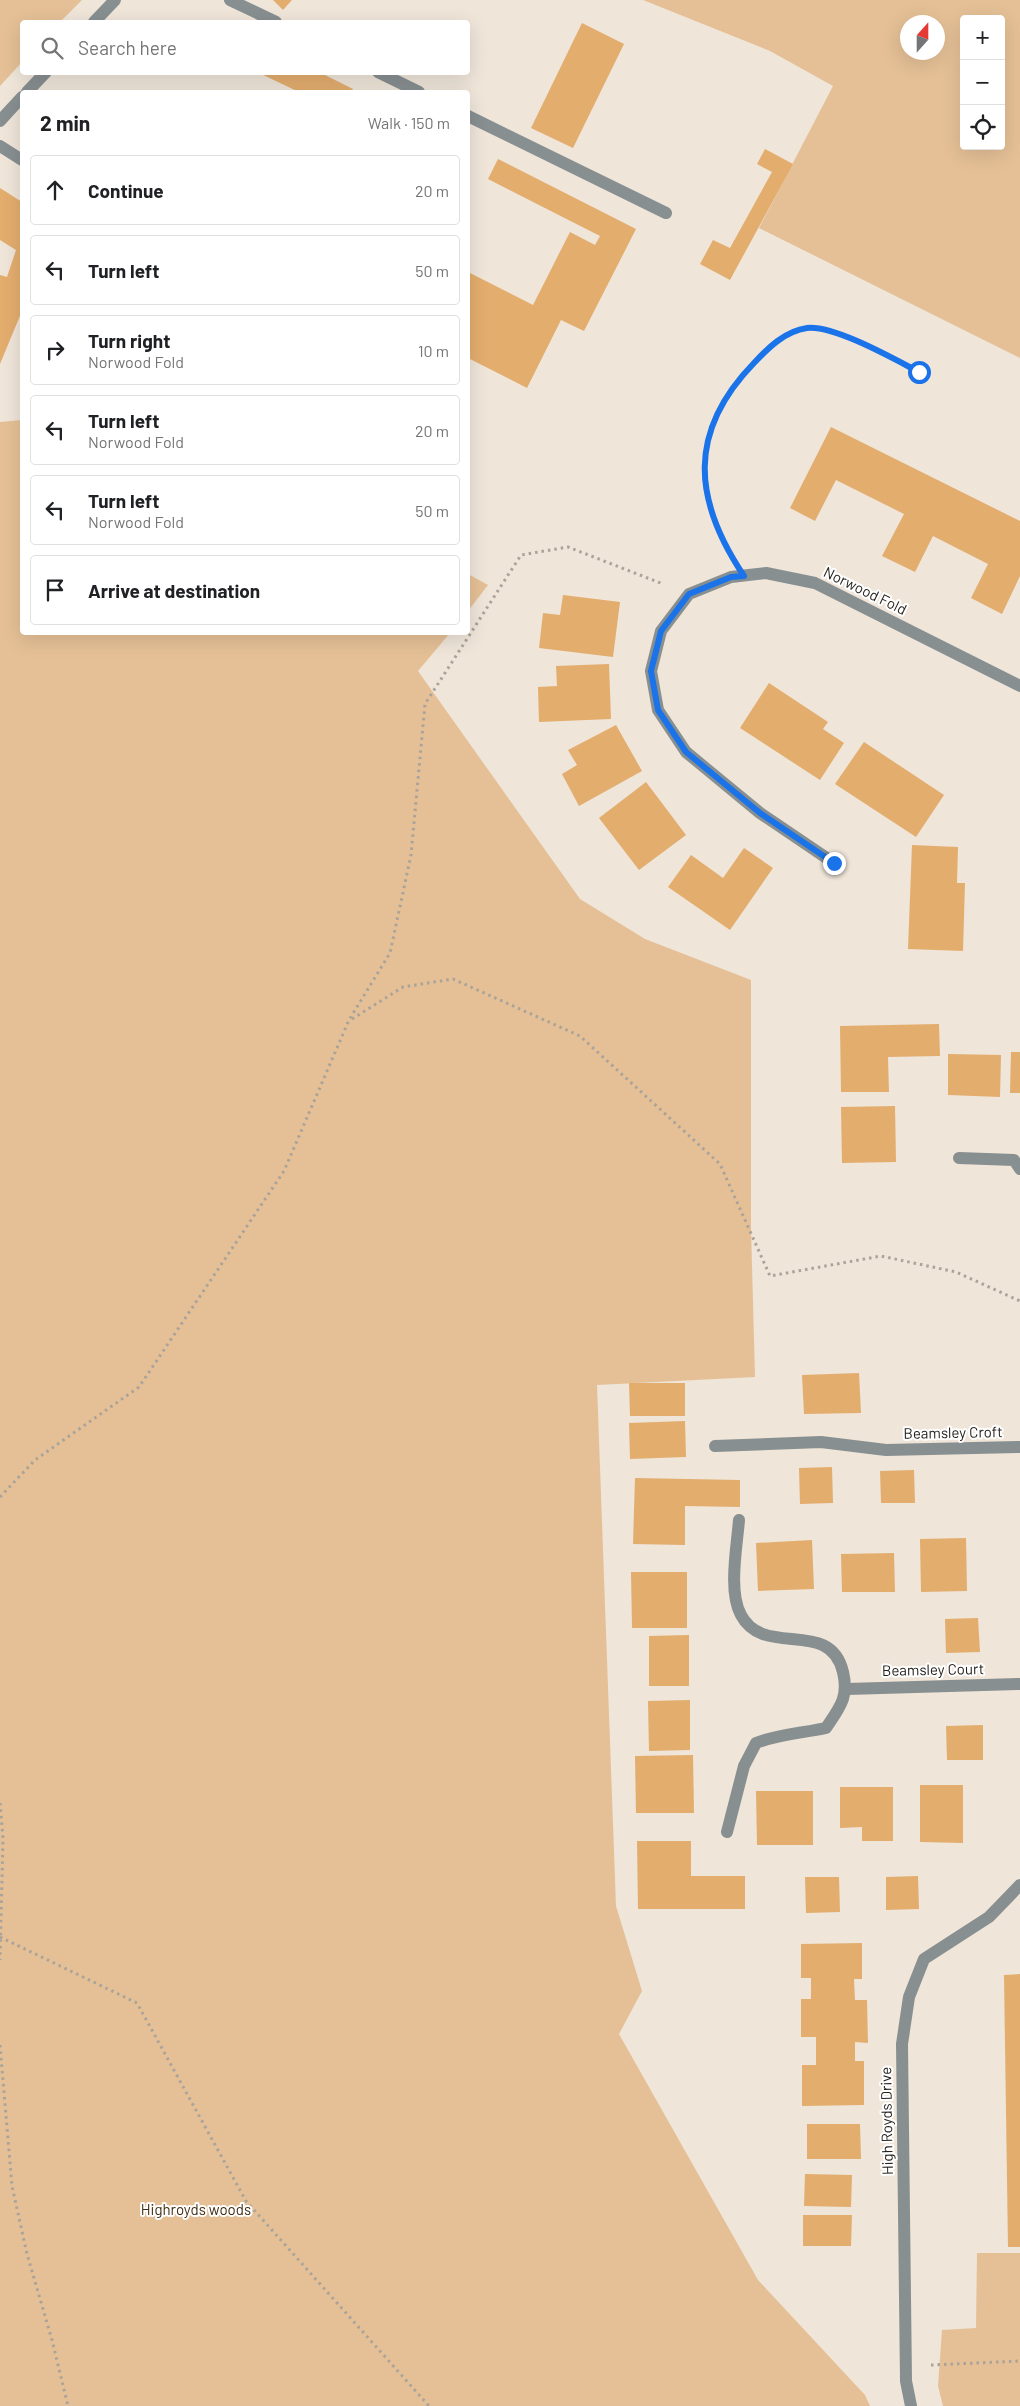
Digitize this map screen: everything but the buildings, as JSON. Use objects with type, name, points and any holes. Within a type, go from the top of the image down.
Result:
[{"type":"street","points":[[96,20],[115,0]]},
{"type":"street","points":[[230,0],[272,20]]},
{"type":"street","points":[[29,90],[43,75]]},
{"type":"street","points":[[384,75],[415,90]]},
{"type":"street","points":[[0,121],[20,99]]},
{"type":"street","points":[[470,117],[666,213]]},
{"type":"street","points":[[0,146],[20,159]]},
{"type":"street","name":"Norwood Fold","points":[[689,594],[731,577],[766,573],[815,583],[1020,686]]},
{"type":"street","points":[[689,594],[661,631],[651,671],[658,710],[686,752],[760,813],[834,863]]},
{"type":"street","points":[[959,1158],[1014,1160],[1020,1169]]},
{"type":"street","name":"Beamsley Croft","points":[[715,1446],[821,1442],[886,1450],[1020,1448]]},
{"type":"street","points":[[727,1832],[744,1766],[756,1743],[778,1735],[804,1733],[826,1728],[838,1710],[847,1689],[841,1665],[832,1649],[809,1640],[776,1638],[757,1632],[741,1616],[734,1588],[739,1520]]},
{"type":"street","name":"Beamsley Court","points":[[847,1689],[1020,1684]]},
{"type":"street","name":"High Royds Drive","points":[[911,2406],[906,2381],[902,2044],[909,1997],[924,1959],[989,1917],[1018,1892]]},
{"type":"path","points":[[744,576],[730,555],[714,522],[707,497],[704,458],[711,427],[723,403],[745,373],[767,350],[784,337],[807,328],[831,332],[863,343],[919,372]]},
{"type":"path","points":[[470,634],[521,555],[568,547],[689,594]]},
{"type":"path","points":[[0,1497],[35,1460],[139,1387],[284,1172],[349,1020],[390,952],[411,855],[425,704],[469,635]]},
{"type":"path","points":[[349,1020],[403,988],[454,979],[580,1036],[720,1164],[770,1276],[881,1256],[956,1272],[1020,1301]]},
{"type":"path","points":[[0,1491],[6,1491]]},
{"type":"path","points":[[0,1803],[3,1838],[0,1960]]},
{"type":"path","points":[[1,1937],[137,2003],[246,2201],[429,2406]]},
{"type":"path","points":[[0,2045],[12,2186],[68,2406]]},
{"type":"path","points":[[906,2366],[1020,2361]]},
{"type":"green space","points":[[0,0],[82,0],[62,20],[20,20],[20,64],[0,86]]},
{"type":"green space","points":[[643,0],[1020,0],[1020,358],[759,228],[833,86],[770,51]]},
{"type":"green space","name":"Highroyds woods","points":[[20,420],[20,635],[448,635],[418,671],[580,899],[645,939],[751,980],[751,1228],[755,1377],[597,1385],[616,1906],[642,1991],[619,2034],[758,2280],[865,2395],[870,2406],[0,2406],[0,422]]},
{"type":"green space","points":[[470,575],[488,585],[470,608]]},
{"type":"green space","points":[[977,2253],[1020,2253],[1020,2406],[943,2406],[938,2386],[942,2330],[976,2328]]},
{"type":"route","points":[[834,863],[760,813],[686,752],[658,710],[651,671],[661,631],[689,594],[731,577],[744,576],[730,555],[714,522],[707,497],[704,458],[711,427],[723,403],[745,373],[767,350],[784,337],[807,328],[831,332],[863,343],[919,372]]}]
